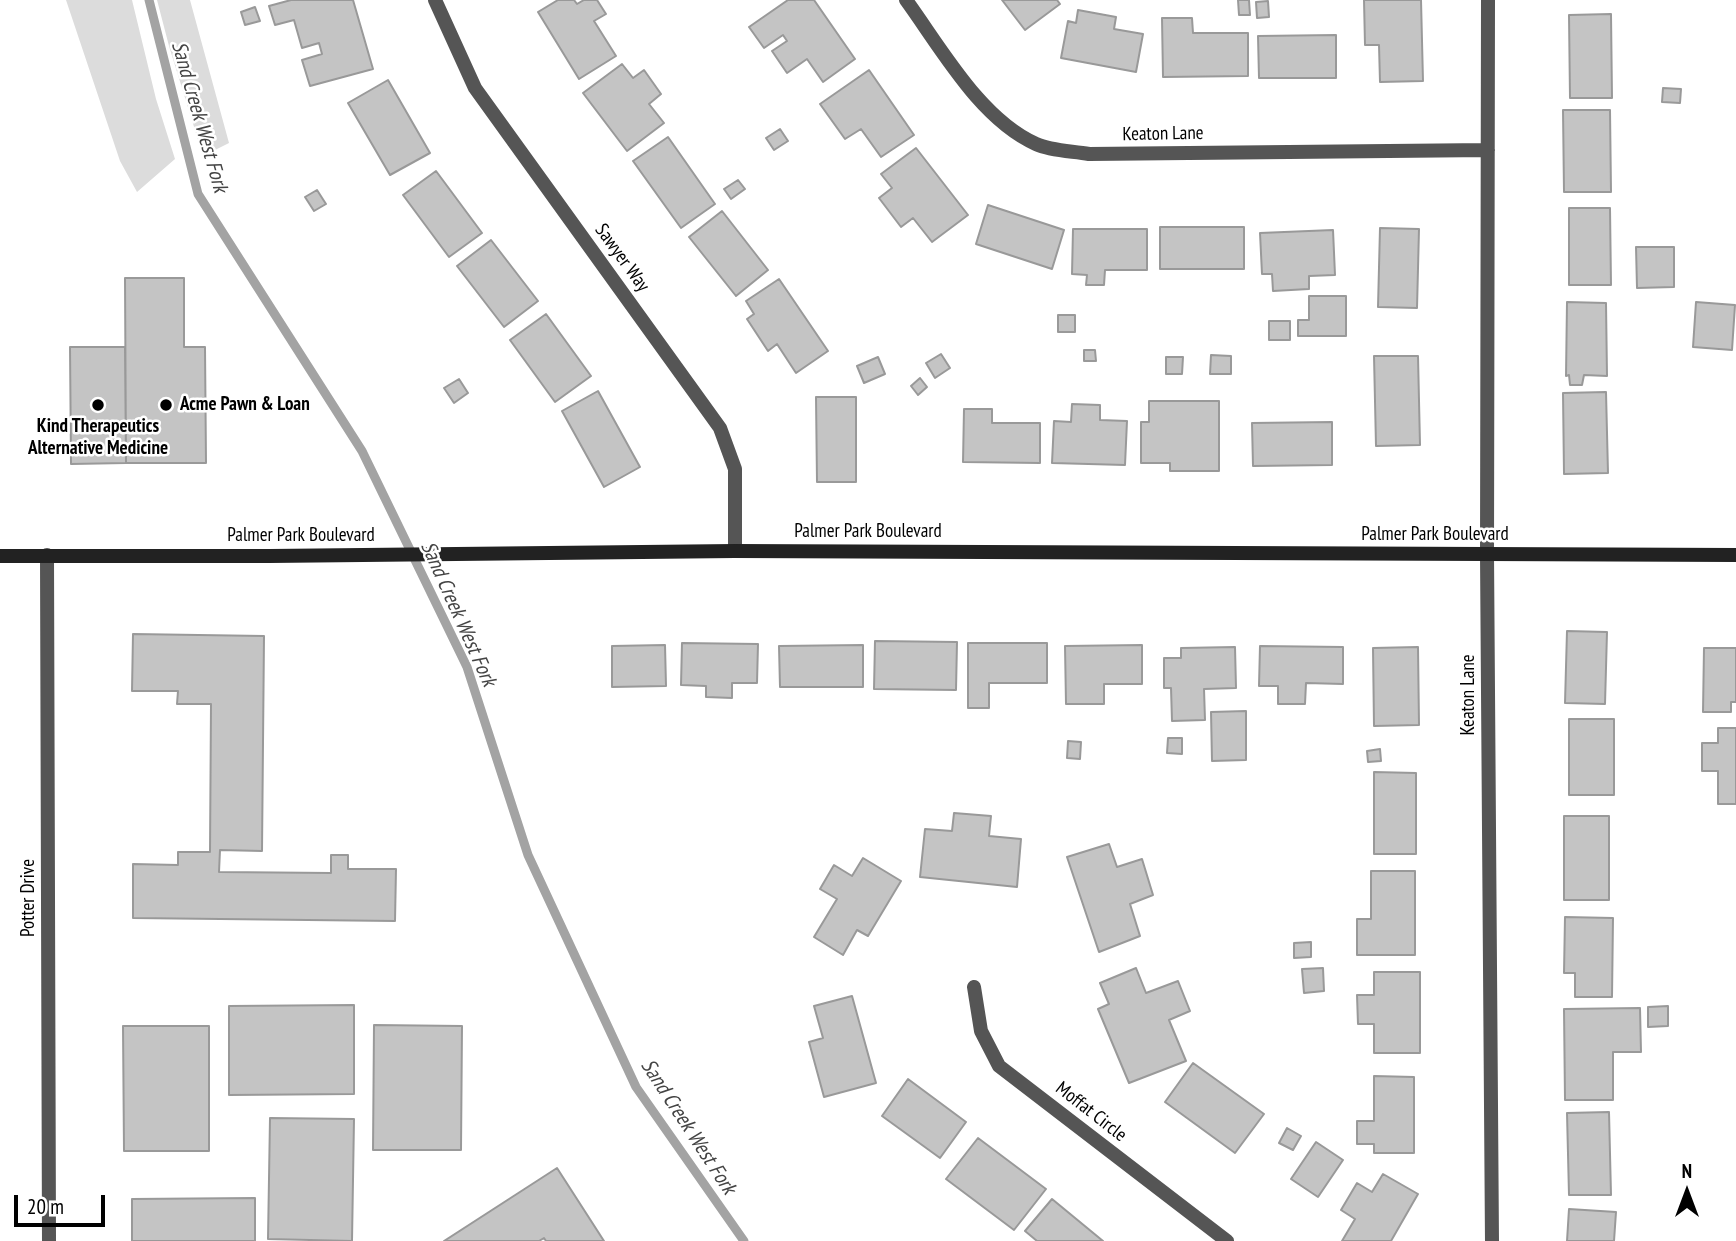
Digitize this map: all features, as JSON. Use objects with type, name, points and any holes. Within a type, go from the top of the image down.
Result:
[{"type":"main road","name":"Palmer Park Boulevard","points":[[0,556],[735,551],[1736,555]]},
{"type":"street","name":"Sawyer Way","points":[[435,0],[475,88],[720,428],[735,469],[735,551]]},
{"type":"street","name":"Keaton Lane","points":[[906,0],[974,94],[1000,121],[1037,145],[1089,154],[1488,150]]},
{"type":"street","name":"Keaton Lane","points":[[1488,0],[1487,554],[1492,1241]]},
{"type":"street","name":"Potter Drive","points":[[47,555],[49,1241]]},
{"type":"street","name":"Moffat Circle","points":[[974,987],[981,1031],[999,1066],[1227,1241]]},
{"type":"shaded area","points":[[66,0],[132,0],[156,99],[175,159],[137,192],[120,161]]},
{"type":"shaded area","points":[[157,0],[190,0],[229,143],[203,156],[169,46]]},
{"type":"building","points":[[291,0],[353,0],[373,69],[310,86],[302,60],[322,54],[319,43],[302,48],[294,20],[275,25],[269,6]]},
{"type":"building","points":[[558,0],[574,0],[577,4],[584,0],[597,0],[606,14],[594,21],[616,56],[579,79],[538,12]]},
{"type":"building","points":[[788,0],[814,0],[855,59],[823,82],[807,59],[787,73],[772,51],[787,41],[783,35],[764,48],[749,27]]},
{"type":"building","points":[[1002,0],[1057,0],[1060,4],[1025,30]]},
{"type":"building","points":[[1238,0],[1249,0],[1250,15],[1239,15]]},
{"type":"building","points":[[1364,0],[1421,0],[1423,81],[1380,82],[1379,45],[1365,45]]},
{"type":"building","points":[[1268,1],[1269,17],[1257,18],[1256,2]]},
{"type":"building","points":[[255,7],[260,21],[245,25],[241,12]]},
{"type":"building","points":[[1078,10],[1116,17],[1114,29],[1143,34],[1136,72],[1061,58],[1068,21],[1076,23]]},
{"type":"building","points":[[1611,14],[1612,98],[1570,98],[1569,15]]},
{"type":"building","points":[[1162,18],[1192,18],[1193,33],[1248,33],[1248,76],[1163,77]]},
{"type":"building","points":[[1336,35],[1336,78],[1259,78],[1258,36]]},
{"type":"building","points":[[622,64],[633,78],[644,70],[661,94],[649,104],[664,123],[627,151],[583,93]]},
{"type":"building","points":[[869,70],[914,135],[881,157],[861,129],[845,139],[820,104]]},
{"type":"building","points":[[388,80],[430,153],[390,175],[348,103]]},
{"type":"building","points":[[1663,88],[1681,89],[1680,103],[1662,102]]},
{"type":"building","points":[[1563,110],[1610,110],[1611,192],[1564,192]]},
{"type":"building","points":[[780,129],[788,141],[774,150],[766,138]]},
{"type":"building","points":[[668,137],[715,204],[681,228],[633,161]]},
{"type":"building","points":[[916,148],[968,215],[932,242],[913,218],[901,227],[879,198],[892,188],[881,174]]},
{"type":"building","points":[[436,171],[482,233],[449,257],[403,195]]},
{"type":"building","points":[[738,180],[745,189],[731,199],[724,189]]},
{"type":"building","points":[[317,190],[326,204],[314,211],[305,197]]},
{"type":"building","points":[[988,205],[1064,230],[1052,269],[976,244]]},
{"type":"building","points":[[1569,208],[1610,208],[1611,285],[1569,285]]},
{"type":"building","points":[[722,211],[768,270],[736,296],[689,237]]},
{"type":"building","points":[[1160,227],[1244,227],[1244,269],[1160,269]]},
{"type":"building","points":[[1380,228],[1419,229],[1417,308],[1378,307]]},
{"type":"building","points":[[1073,229],[1147,229],[1147,270],[1105,270],[1104,285],[1086,285],[1087,275],[1072,274]]},
{"type":"building","points":[[1333,230],[1335,275],[1309,276],[1309,289],[1273,291],[1272,274],[1262,274],[1260,233]]},
{"type":"building","points":[[491,240],[538,301],[504,327],[457,266]]},
{"type":"building","points":[[1636,247],[1674,247],[1674,287],[1637,288]]},
{"type":"building","name":"Acme Pawn & Loan","points":[[125,278],[184,278],[184,347],[205,347],[206,463],[126,463]]},
{"type":"building","points":[[779,279],[828,351],[796,373],[777,344],[768,351],[747,319],[754,314],[746,301]]},
{"type":"building","points":[[1309,296],[1346,296],[1346,336],[1298,336],[1298,320],[1309,320]]},
{"type":"building","points":[[1567,302],[1606,303],[1607,376],[1584,375],[1582,385],[1570,385],[1569,375],[1566,376]]},
{"type":"building","points":[[1696,302],[1735,305],[1732,350],[1693,347]]},
{"type":"building","points":[[546,314],[591,376],[555,402],[510,340]]},
{"type":"building","points":[[1058,315],[1075,315],[1075,332],[1058,332]]},
{"type":"building","points":[[1269,321],[1290,321],[1290,340],[1269,340]]},
{"type":"building","name":"Kind Therapeutics Alternative Medicine","points":[[70,347],[125,347],[126,463],[71,464]]},
{"type":"building","points":[[1084,350],[1095,350],[1096,361],[1084,361]]},
{"type":"building","points":[[941,354],[950,368],[935,378],[926,363]]},
{"type":"building","points":[[1211,355],[1231,356],[1231,374],[1210,374]]},
{"type":"building","points":[[1374,356],[1418,356],[1420,445],[1376,446]]},
{"type":"building","points":[[878,357],[885,374],[864,383],[857,366]]},
{"type":"building","points":[[1166,357],[1183,357],[1182,374],[1166,374]]},
{"type":"building","points":[[920,378],[927,387],[918,395],[911,386]]},
{"type":"building","points":[[459,379],[468,393],[454,403],[444,388]]},
{"type":"building","points":[[598,391],[640,467],[604,487],[562,411]]},
{"type":"building","points":[[1606,392],[1608,473],[1564,474],[1563,393]]},
{"type":"building","points":[[816,397],[856,397],[856,482],[817,482]]},
{"type":"building","points":[[1149,401],[1219,401],[1219,471],[1170,471],[1170,463],[1141,463],[1141,422],[1149,422]]},
{"type":"building","points":[[1072,404],[1100,405],[1100,420],[1127,421],[1125,465],[1052,463],[1054,421],[1071,422]]},
{"type":"building","points":[[964,409],[992,409],[992,423],[1040,423],[1040,463],[963,462]]},
{"type":"building","points":[[1332,422],[1332,465],[1253,466],[1252,423]]},
{"type":"building","points":[[1567,631],[1607,632],[1605,704],[1565,703]]},
{"type":"building","points":[[133,634],[264,636],[262,851],[220,850],[219,872],[331,873],[331,855],[348,855],[348,869],[396,869],[395,921],[133,918],[133,864],[178,865],[178,852],[210,852],[211,704],[177,704],[178,691],[132,691]]},
{"type":"building","points":[[875,641],[957,642],[956,690],[874,689]]},
{"type":"building","points":[[682,643],[758,644],[757,683],[732,683],[732,698],[706,697],[706,686],[681,685]]},
{"type":"building","points":[[968,643],[1047,643],[1047,683],[989,683],[989,708],[968,708]]},
{"type":"building","points":[[665,645],[666,686],[612,687],[612,646]]},
{"type":"building","points":[[863,645],[863,687],[780,687],[779,646]]},
{"type":"building","points":[[1142,645],[1142,684],[1104,684],[1104,704],[1066,704],[1065,646]]},
{"type":"building","points":[[1260,646],[1343,647],[1343,684],[1306,683],[1305,704],[1278,704],[1278,686],[1259,686]]},
{"type":"building","points":[[1235,647],[1236,688],[1204,689],[1205,720],[1172,721],[1171,688],[1164,688],[1164,658],[1181,658],[1181,648]]},
{"type":"building","points":[[1418,647],[1419,725],[1374,726],[1373,648]]},
{"type":"building","points":[[1704,648],[1736,648],[1736,702],[1731,702],[1731,712],[1703,712]]},
{"type":"building","points":[[1246,711],[1246,760],[1212,761],[1211,712]]},
{"type":"building","points":[[1569,719],[1614,719],[1614,795],[1569,795]]},
{"type":"building","points":[[1718,728],[1736,728],[1736,804],[1718,804],[1718,771],[1702,771],[1702,743],[1718,743]]},
{"type":"building","points":[[1168,738],[1182,738],[1182,754],[1167,753]]},
{"type":"building","points":[[1068,741],[1081,742],[1080,759],[1067,758]]},
{"type":"building","points":[[1380,749],[1381,761],[1368,762],[1367,751]]},
{"type":"building","points":[[1374,772],[1416,773],[1416,854],[1374,854]]},
{"type":"building","points":[[954,813],[991,816],[989,836],[1021,839],[1017,887],[920,877],[925,829],[952,831]]},
{"type":"building","points":[[1564,816],[1609,816],[1609,900],[1564,900]]},
{"type":"building","points":[[1109,844],[1117,867],[1142,859],[1153,895],[1130,904],[1140,936],[1099,952],[1067,857]]},
{"type":"building","points":[[863,858],[901,881],[868,936],[857,930],[843,955],[814,937],[837,899],[820,889],[834,865],[852,876]]},
{"type":"building","points":[[1371,871],[1415,871],[1415,955],[1357,955],[1357,919],[1371,919]]},
{"type":"building","points":[[1565,917],[1613,918],[1612,997],[1575,997],[1575,973],[1564,973]]},
{"type":"building","points":[[1311,942],[1311,957],[1294,958],[1294,943]]},
{"type":"building","points":[[1136,968],[1146,993],[1178,981],[1190,1011],[1169,1020],[1186,1061],[1129,1083],[1098,1009],[1109,1004],[1100,983]]},
{"type":"building","points":[[1323,968],[1324,991],[1304,993],[1302,969]]},
{"type":"building","points":[[1374,972],[1420,972],[1420,1053],[1374,1053],[1374,1024],[1358,1024],[1357,995],[1374,995]]},
{"type":"building","points":[[852,996],[876,1083],[824,1097],[809,1042],[823,1038],[814,1006]]},
{"type":"building","points":[[354,1005],[354,1094],[229,1095],[229,1006]]},
{"type":"building","points":[[1668,1006],[1668,1026],[1648,1027],[1648,1007]]},
{"type":"building","points":[[1640,1008],[1641,1052],[1613,1052],[1613,1100],[1565,1100],[1564,1009]]},
{"type":"building","points":[[374,1025],[462,1026],[461,1150],[373,1150]]},
{"type":"building","points":[[123,1026],[209,1026],[209,1151],[124,1151]]},
{"type":"building","points":[[1193,1063],[1264,1114],[1235,1153],[1165,1102]]},
{"type":"building","points":[[1374,1076],[1414,1077],[1414,1153],[1374,1153],[1374,1144],[1357,1144],[1357,1121],[1374,1121]]},
{"type":"building","points":[[908,1079],[966,1122],[940,1158],[882,1116]]},
{"type":"building","points":[[1609,1112],[1611,1195],[1569,1195],[1567,1113]]},
{"type":"building","points":[[270,1118],[354,1119],[352,1241],[268,1239]]},
{"type":"building","points":[[1287,1128],[1301,1136],[1293,1150],[1279,1143]]},
{"type":"building","points":[[978,1138],[1046,1189],[1014,1230],[946,1179]]},
{"type":"building","points":[[1316,1142],[1343,1160],[1318,1197],[1291,1179]]},
{"type":"building","points":[[557,1168],[604,1241],[546,1241],[544,1238],[539,1241],[444,1241]]},
{"type":"building","points":[[1383,1174],[1418,1194],[1391,1241],[1342,1241],[1355,1219],[1341,1210],[1357,1183],[1372,1192]]},
{"type":"building","points":[[255,1198],[255,1241],[132,1241],[132,1199]]},
{"type":"building","points":[[1052,1199],[1103,1241],[1037,1241],[1025,1231]]},
{"type":"building","points":[[1569,1209],[1616,1212],[1614,1241],[1567,1241]]},
{"type":"waterway","name":"Sand Creek West Fork","points":[[149,0],[198,194],[362,451],[467,667],[528,855],[636,1087],[744,1241]]},
{"type":"place","name":"Kind Therapeutics Alternative Medicine","points":[[98,405]]},
{"type":"place","name":"Acme Pawn & Loan","points":[[166,405]]}]
